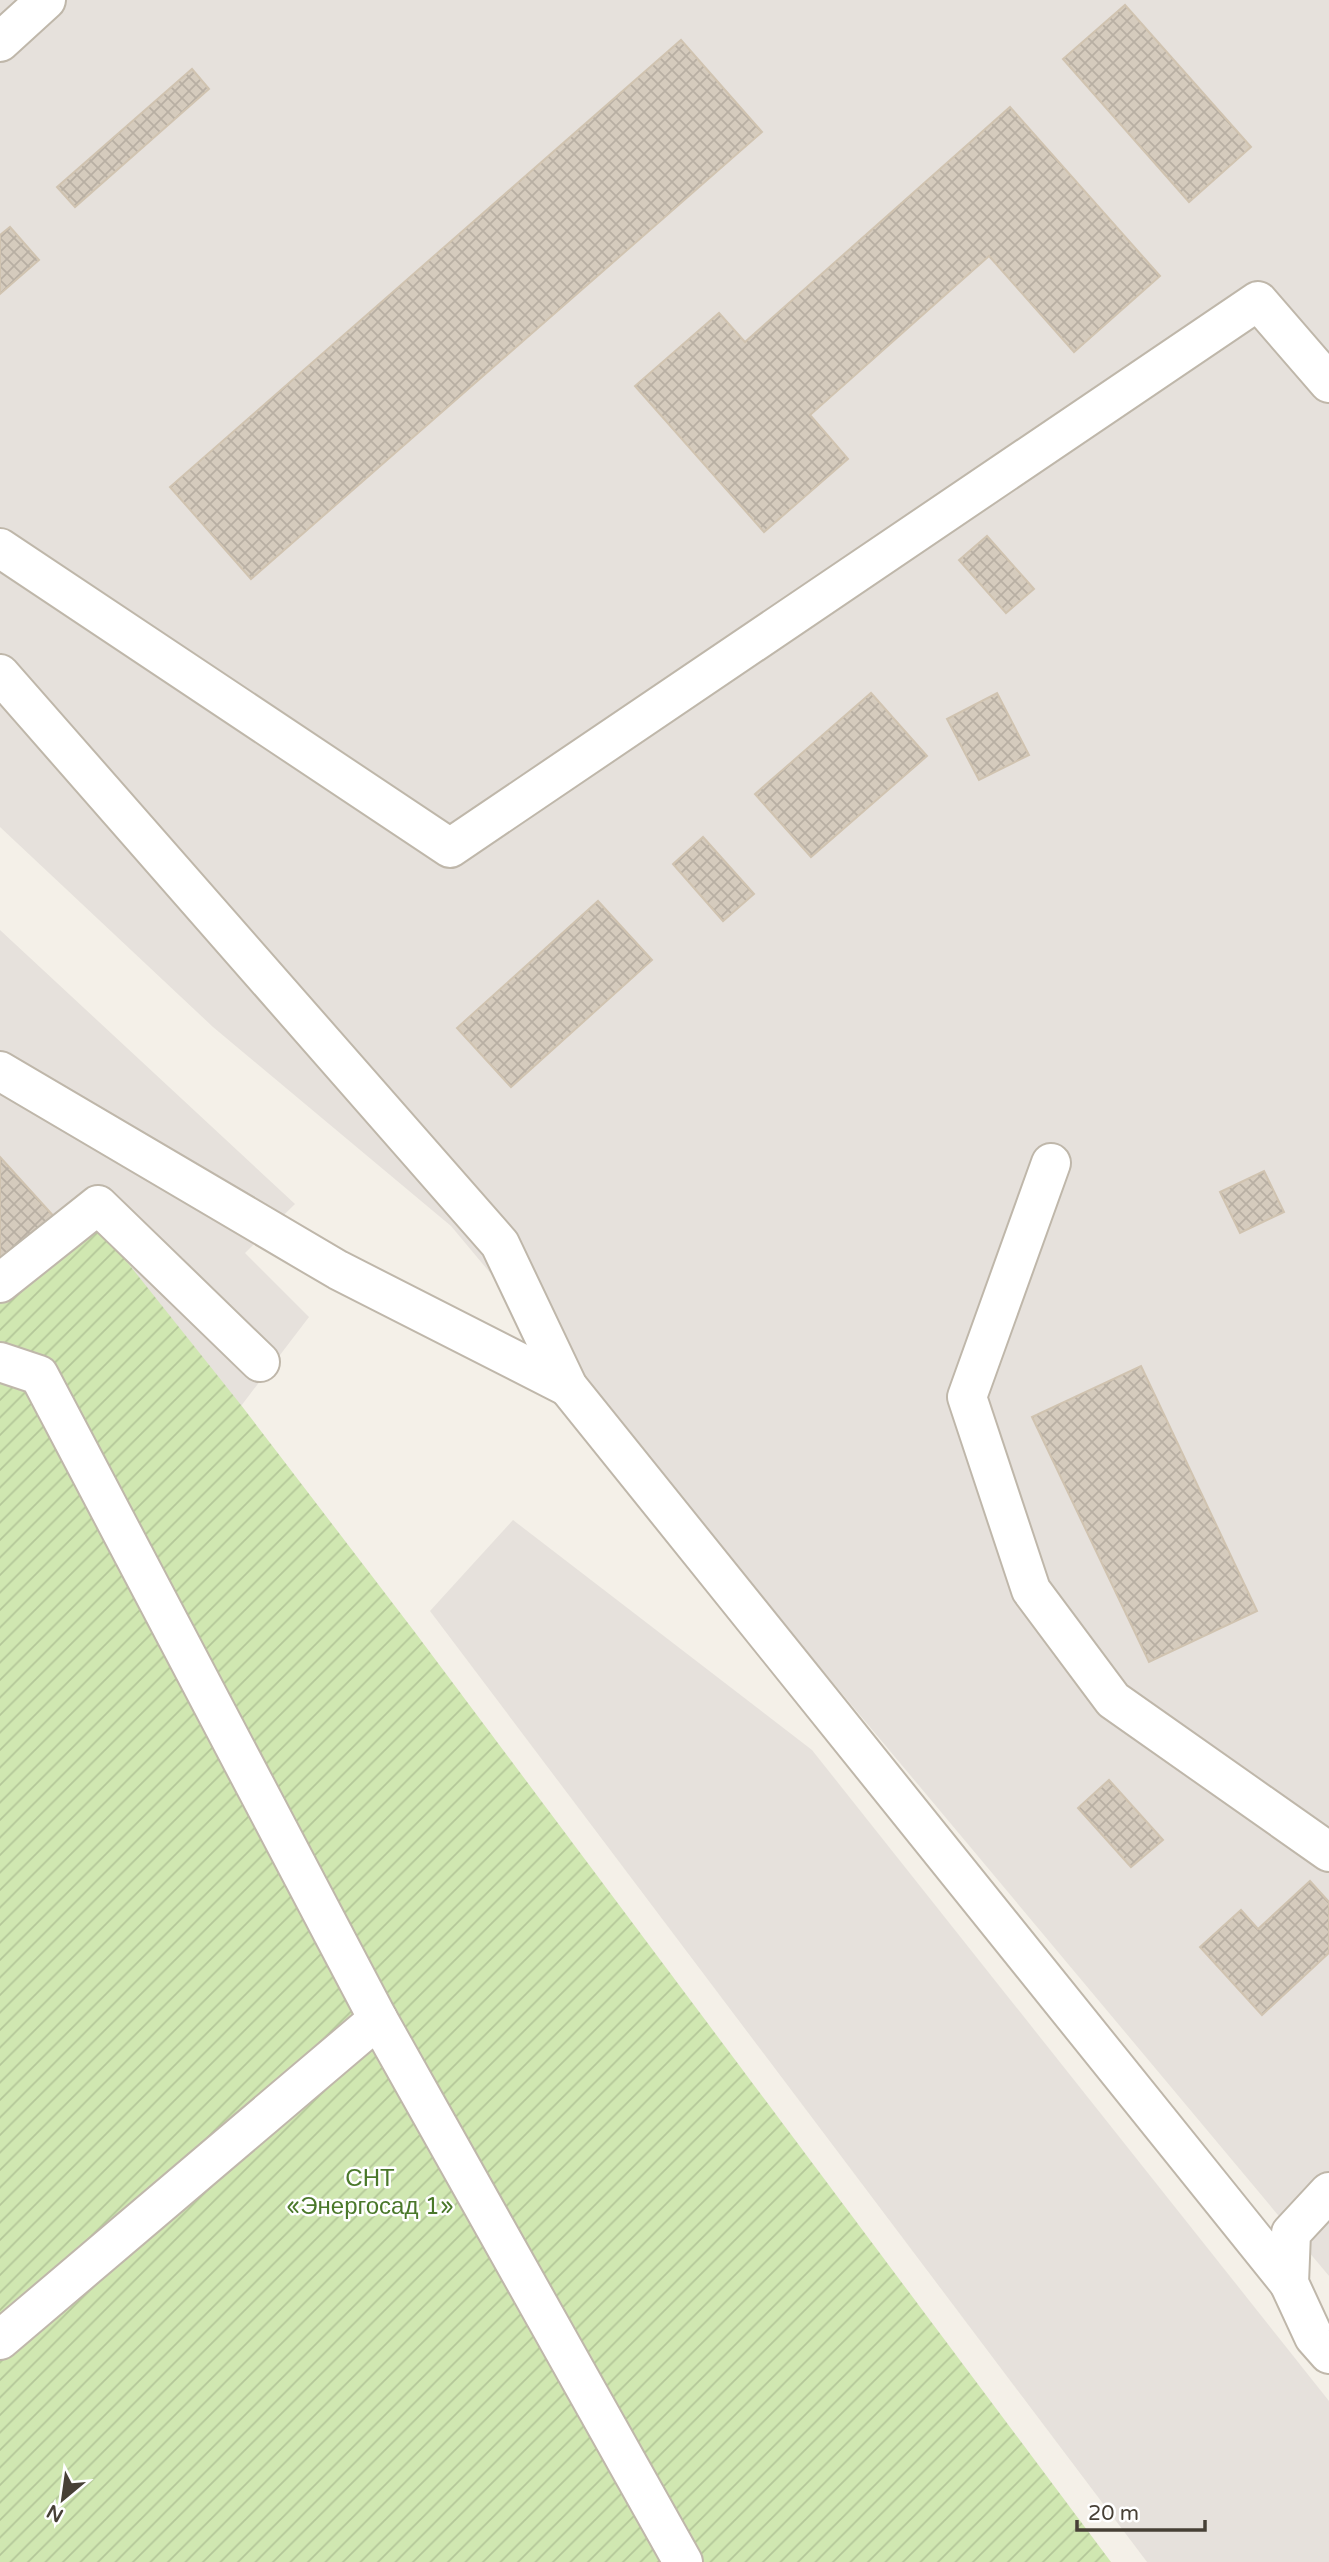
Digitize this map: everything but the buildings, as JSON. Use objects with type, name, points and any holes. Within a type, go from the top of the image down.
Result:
[{"type":"lane","points":[[0,42],[46,0]]},
{"type":"lane","points":[[0,548],[450,848],[1258,301],[1329,383]]},
{"type":"lane","points":[[0,674],[500,1244],[568,1387],[1289,2283],[1314,2337],[1329,2354]]},
{"type":"lane","points":[[0,1071],[338,1270],[568,1387]]},
{"type":"lane","points":[[1051,1163],[967,1396],[1031,1591],[1113,1700],[1329,1852]]},
{"type":"lane","points":[[0,1283],[98,1205],[260,1362]]},
{"type":"lane","points":[[0,1362],[39,1375],[377,2019],[683,2562]]},
{"type":"lane","points":[[0,2340],[377,2019]]},
{"type":"lane","points":[[1289,2283],[1291,2233],[1329,2192]]},
{"type":"shaded area","points":[[0,0],[1329,0],[1329,2276],[451,1226],[213,1027],[0,827]]},
{"type":"shaded area","points":[[0,930],[295,1204],[245,1253],[309,1317],[241,1406],[0,1306]]},
{"type":"shaded area","points":[[513,1520],[812,1750],[1329,2401],[1329,2562],[1147,2562],[430,1611]]},
{"type":"green space","name":"СНТ «Энергосад 1»","points":[[96,1223],[241,1405],[414,1631],[1111,2562],[0,2562],[0,1301]]}]
